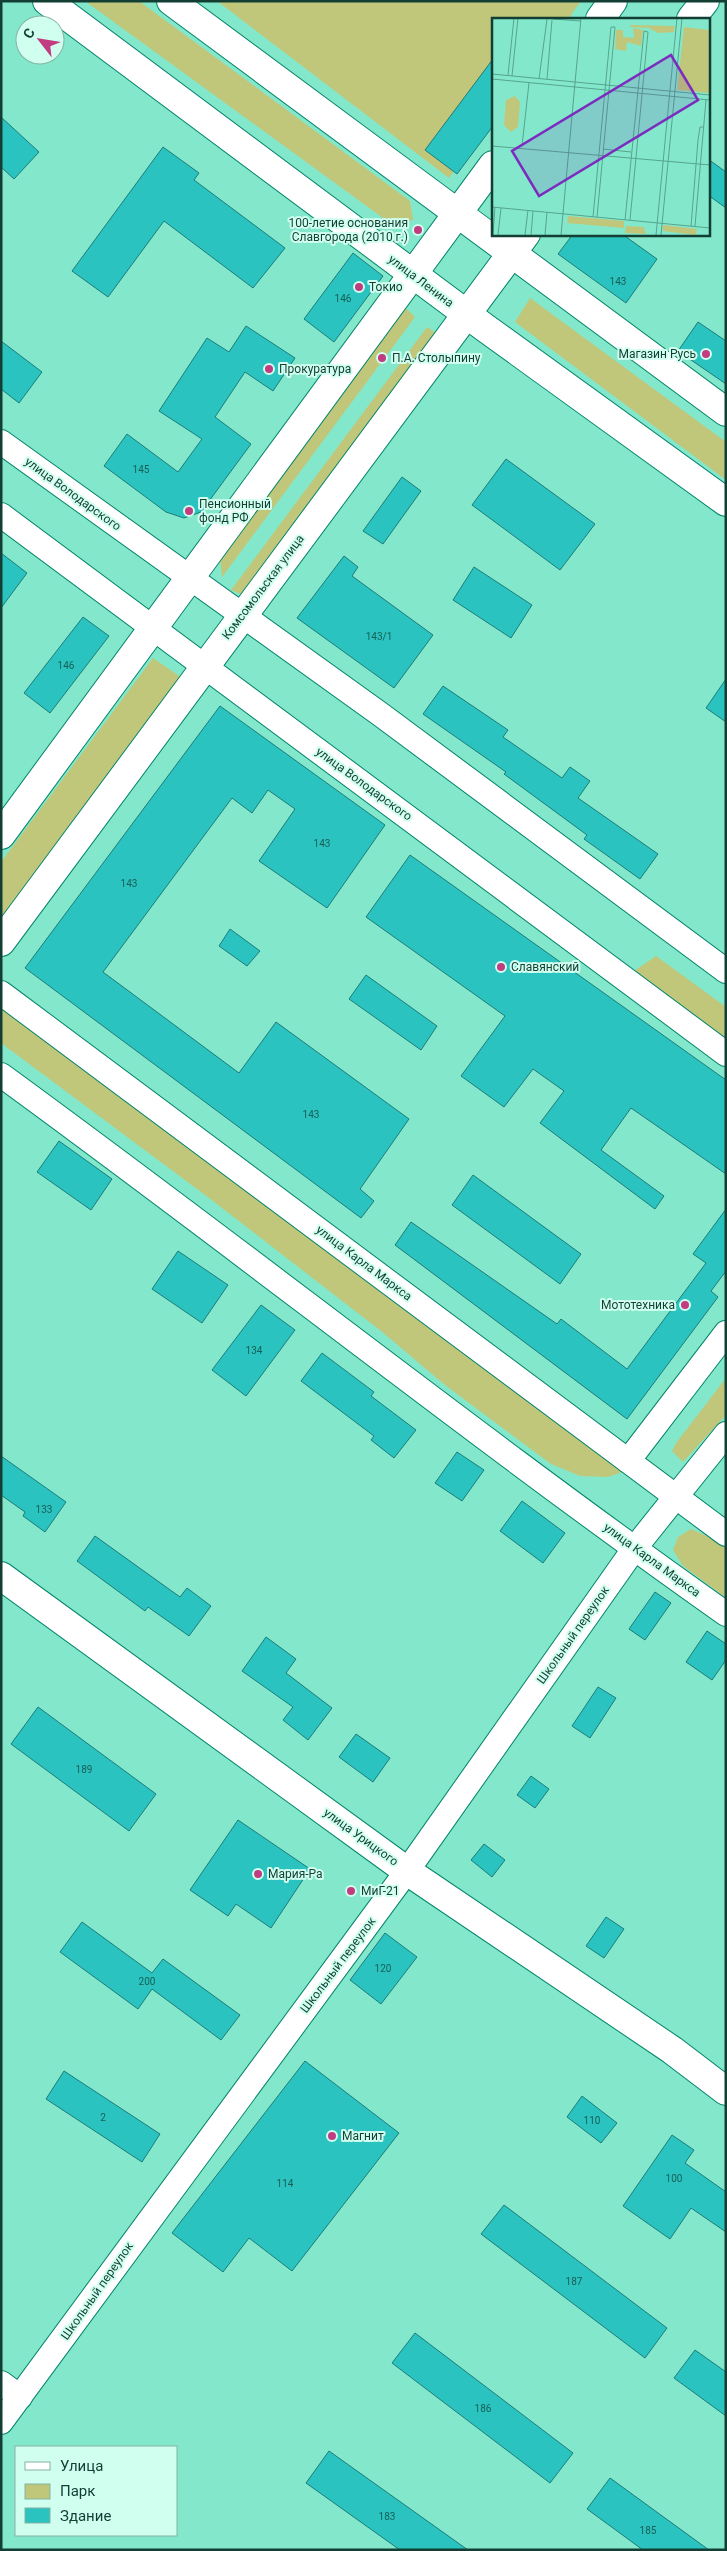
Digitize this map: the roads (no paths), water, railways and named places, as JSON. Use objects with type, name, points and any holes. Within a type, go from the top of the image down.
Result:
[{"type":"street","name":"улица Ленина","points":[[47,1],[413,275],[726,502]]},
{"type":"street","points":[[171,1],[457,214],[492,231]]},
{"type":"street","points":[[601,18],[613,1]]},
{"type":"street","points":[[692,18],[705,1]]},
{"type":"street","points":[[1,835],[492,166]]},
{"type":"street","points":[[500,235],[519,244],[726,412]]},
{"type":"street","name":"Комсомольская улица","points":[[1,942],[519,244]]},
{"type":"street","name":"улица Володарского","points":[[1,442],[388,720],[726,971]]},
{"type":"street","name":"улица Володарского","points":[[1,514],[726,1054]]},
{"type":"street","name":"улица Карла Маркса","points":[[1,993],[726,1534]]},
{"type":"street","name":"улица Карла Маркса","points":[[1,1075],[177,1204],[634,1549],[726,1614]]},
{"type":"street","points":[[628,1461],[726,1333]]},
{"type":"street","name":"Школьный переулок","points":[[1,2422],[10,2390],[407,1871],[634,1549],[726,1434]]},
{"type":"street","name":"улица Урицкого","points":[[1,1576],[407,1871],[672,2050],[726,2091]]},
{"type":"place","name":"100-летие основания Славгорода (2010 г.)","points":[[418,230]]},
{"type":"place","name":"Токио","points":[[359,287]]},
{"type":"place","name":"Магазин Русь","points":[[706,354]]},
{"type":"place","name":"П.А. Столыпину","points":[[382,358]]},
{"type":"place","name":"Прокуратура","points":[[269,369]]},
{"type":"place","name":"Пенсионный фонд РФ","points":[[189,511]]},
{"type":"place","name":"Славянский","points":[[501,967]]},
{"type":"place","name":"Мототехника","points":[[685,1305]]},
{"type":"place","name":"Мария-Ра","points":[[258,1874]]},
{"type":"place","name":"МиГ-21","points":[[351,1891]]},
{"type":"place","name":"Магнит","points":[[332,2136]]}]
